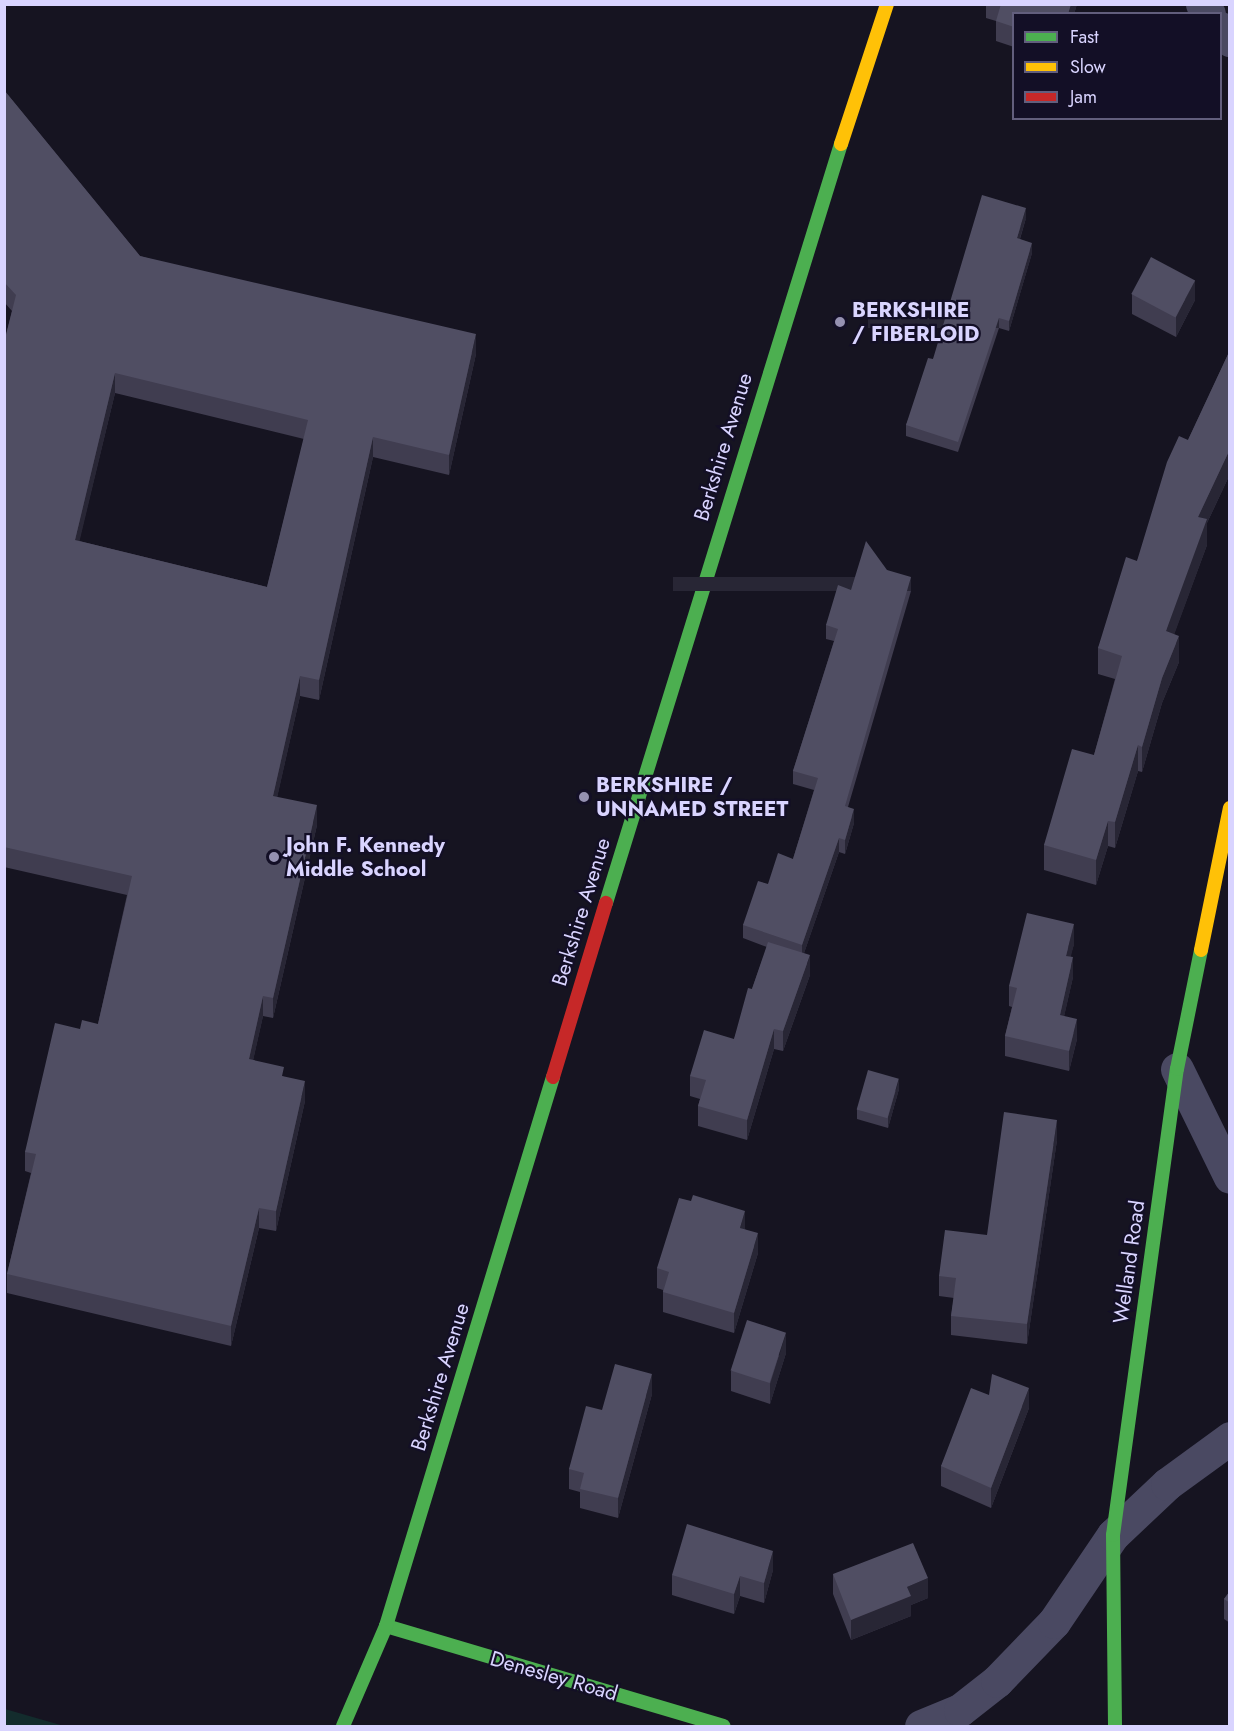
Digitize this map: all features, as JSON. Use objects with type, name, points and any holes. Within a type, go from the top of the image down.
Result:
[{"type":"main road","name":"Berkshire Avenue","points":[[347,1722],[386,1626],[795,283],[887,4]]},
{"type":"main road","name":"Welland Road","points":[[1114,1726],[1113,1535],[1177,1069],[1230,808]]},
{"type":"main road","name":"Denesley Road","points":[[386,1626],[723,1726]]},
{"type":"street","points":[[1177,1069],[1230,1177]]},
{"type":"street","points":[[921,1726],[960,1710],[1034,1645],[1113,1535],[1167,1484],[1230,1438]]},
{"type":"green space","points":[[5,1709],[64,1726],[5,1726]]},
{"type":"building","points":[[1001,4],[1071,4],[1069,12],[1012,12],[1012,26],[996,21]]},
{"type":"building","points":[[4,90],[140,256],[476,334],[449,455],[373,437],[319,680],[300,676],[273,796],[317,805],[273,998],[263,996],[249,1059],[284,1067],[282,1076],[305,1081],[276,1211],[259,1208],[231,1326],[7,1274],[36,1154],[25,1152],[55,1023],[80,1029],[82,1020],[98,1024],[132,876],[4,847],[4,343],[16,295],[4,282]],"holes":[[[115,373],[308,420],[267,587],[75,540]]]},
{"type":"building","points":[[982,195],[1026,208],[1017,238],[1032,243],[1009,321],[999,318],[958,442],[906,425],[928,358],[933,359]]},
{"type":"building","points":[[1151,257],[1195,280],[1175,318],[1131,294]]},
{"type":"building","points":[[1230,350],[1230,449],[1198,517],[1207,519],[1166,631],[1179,636],[1162,678],[1142,747],[1138,745],[1115,822],[1108,821],[1096,860],[1044,845],[1072,749],[1094,755],[1122,656],[1098,648],[1126,557],[1137,561],[1167,462],[1179,436],[1188,440]]},
{"type":"building","points":[[866,541],[887,570],[911,577],[845,806],[854,809],[845,840],[839,838],[802,945],[743,925],[758,881],[768,884],[778,853],[793,859],[818,778],[793,771],[838,629],[826,625],[838,585],[851,590]]},
{"type":"building","points":[[1027,913],[1074,924],[1066,956],[1073,957],[1060,1015],[1077,1019],[1069,1051],[1005,1036],[1017,988],[1009,986]]},
{"type":"building","points":[[768,942],[810,955],[783,1031],[774,1029],[747,1120],[698,1106],[706,1080],[690,1076],[704,1030],[734,1039],[748,988],[752,989]]},
{"type":"building","points":[[868,1070],[899,1079],[887,1118],[857,1109]]},
{"type":"building","points":[[1004,1112],[1057,1120],[1027,1324],[951,1316],[956,1278],[939,1276],[945,1230],[987,1235]]},
{"type":"building","points":[[693,1195],[745,1211],[740,1228],[758,1233],[734,1313],[663,1292],[669,1272],[657,1268],[679,1198],[691,1201]]},
{"type":"building","points":[[747,1320],[786,1333],[770,1383],[731,1370]]},
{"type":"building","points":[[615,1364],[652,1374],[618,1498],[580,1489],[584,1473],[569,1469],[586,1406],[602,1410]]},
{"type":"building","points":[[992,1374],[1029,1388],[991,1488],[941,1466],[971,1388],[989,1395]]},
{"type":"building","points":[[687,1524],[773,1551],[764,1583],[740,1576],[734,1594],[672,1575]]},
{"type":"building","points":[[913,1543],[928,1578],[907,1587],[911,1596],[851,1620],[833,1574]]},
{"type":"building","points":[[1230,1591],[1230,1603],[1224,1599]]},
{"type":"traffic: fast","points":[[606,903],[841,144]]},
{"type":"traffic: fast","points":[[1115,1726],[1113,1535],[1177,1069],[1201,950]]},
{"type":"traffic: fast","points":[[343,1726],[386,1626],[553,1077]]},
{"type":"traffic: fast","points":[[386,1626],[723,1726]]},
{"type":"traffic: slow","points":[[841,144],[887,4]]},
{"type":"traffic: slow","points":[[1201,950],[1230,808]]},
{"type":"traffic: jam","points":[[553,1077],[606,903]]},
{"type":"place","name":"BERKSHIRE / FIBERLOID","points":[[840,322]]},
{"type":"place","name":"BERKSHIRE / UNNAMED STREET","points":[[584,797]]},
{"type":"place","name":"John F. Kennedy Middle School","points":[[274,857]]}]
